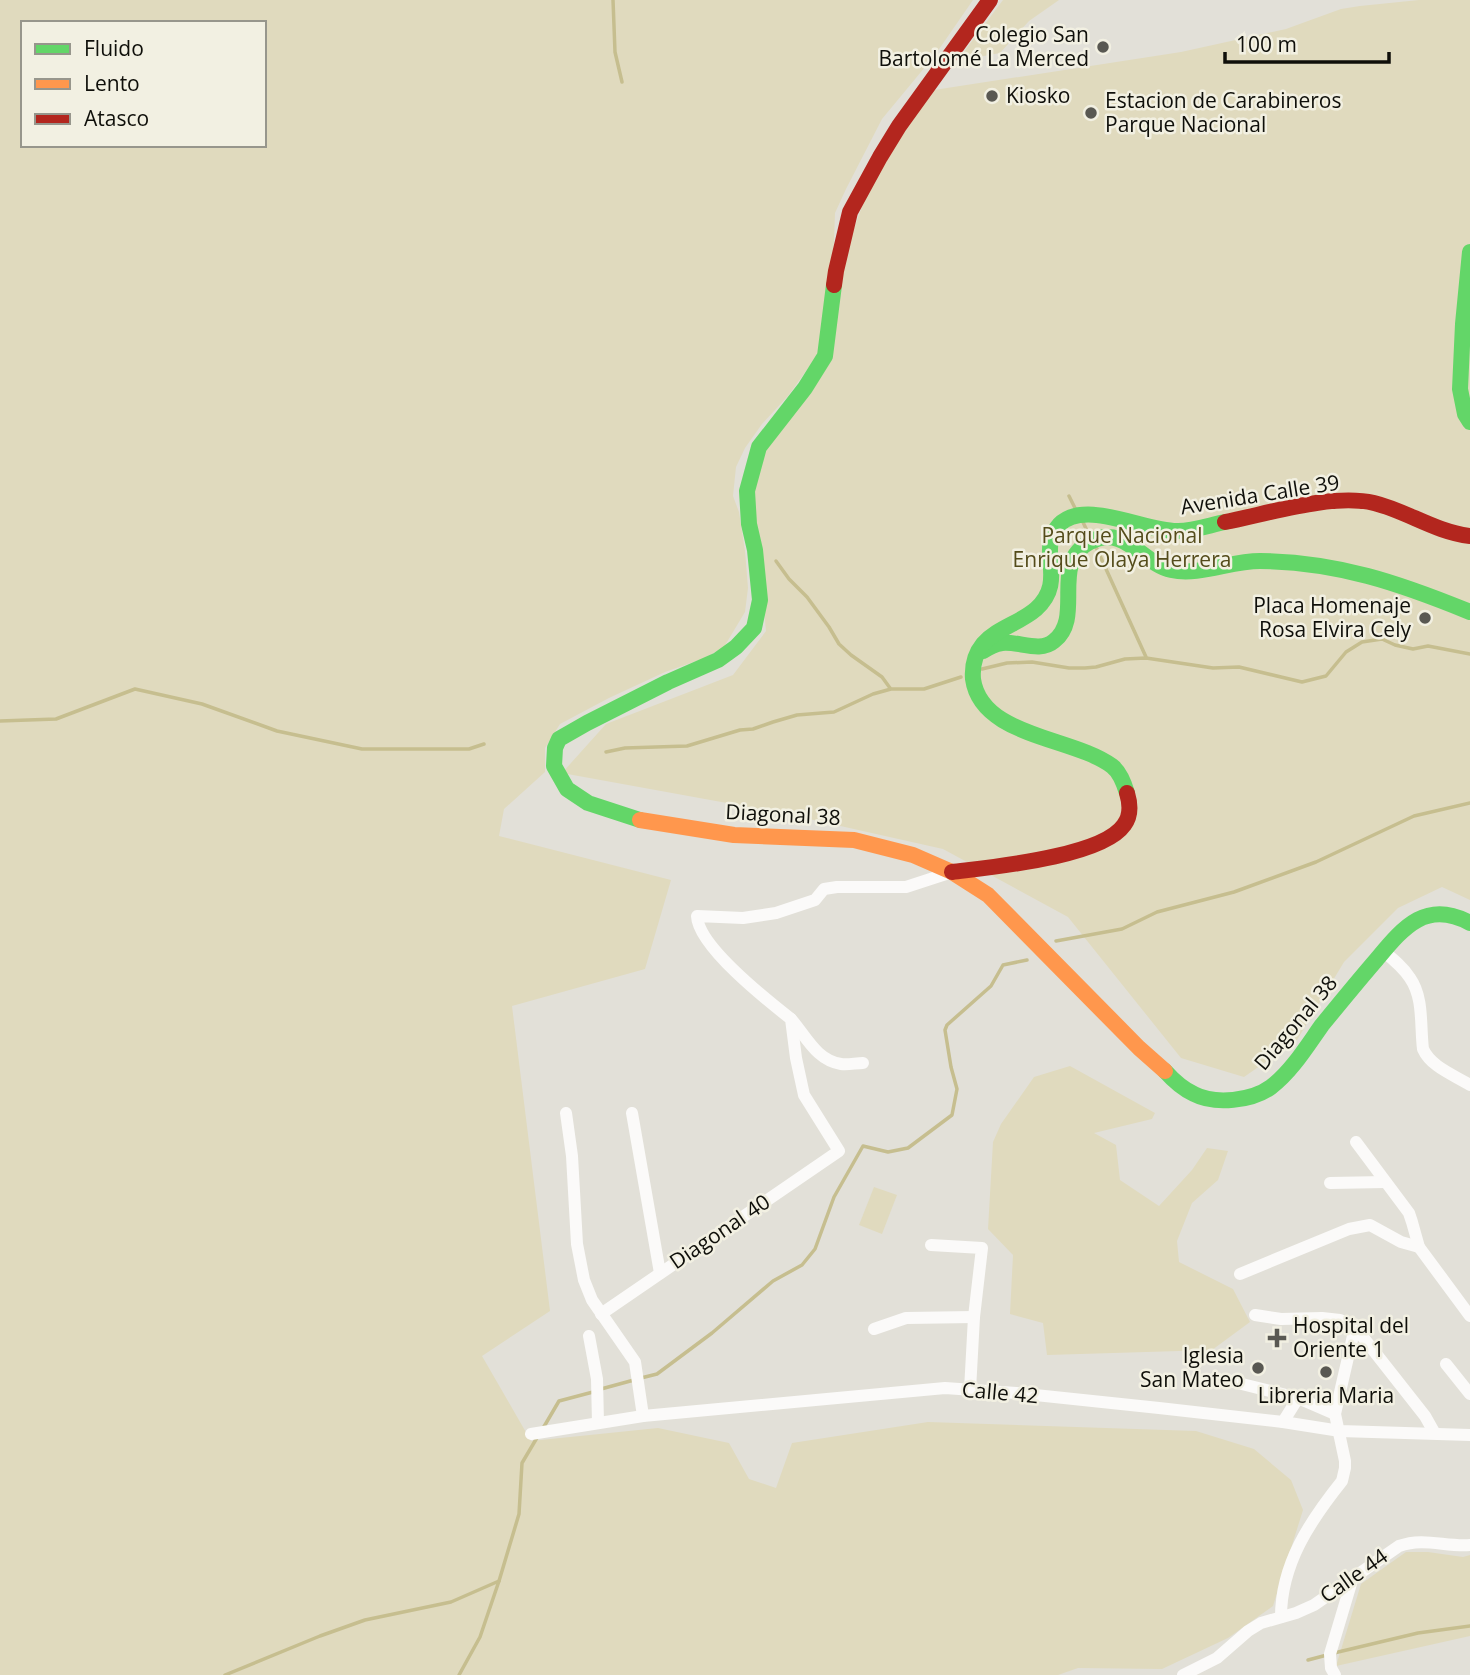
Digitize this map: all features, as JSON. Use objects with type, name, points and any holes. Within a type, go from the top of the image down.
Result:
[{"type":"main road","name":"Diagonal 38","points":[[990,0],[899,126],[850,212],[836,271],[825,356],[805,388],[759,447],[747,491],[760,600],[754,628],[736,647],[705,667],[668,682],[559,739],[554,757],[556,771],[567,789],[588,803],[647,822],[734,835],[854,841],[912,855],[951,872],[978,888],[1001,908],[1175,1082],[1195,1095],[1212,1099],[1234,1100],[1256,1096],[1271,1087],[1285,1074],[1383,951],[1402,930],[1416,920],[1447,914],[1470,923]]},
{"type":"main road","points":[[1470,252],[1460,389],[1465,414],[1470,422]]},
{"type":"main road","name":"Avenida Calle 39","points":[[975,658],[989,638],[1035,611],[1046,599],[1051,585],[1052,537],[1062,523],[1078,515],[1178,531],[1330,501],[1367,501],[1454,534],[1470,536]]},
{"type":"main road","points":[[951,872],[1031,861],[1092,845],[1110,838],[1123,826],[1129,814],[1129,795],[1114,766],[1007,722],[978,698],[974,688],[972,669],[975,658],[991,646],[1013,642],[1040,647],[1059,638],[1067,619],[1068,584],[1074,556],[1091,541],[1105,538],[1122,541],[1133,546],[1156,565],[1173,570],[1234,562],[1300,562],[1333,567],[1384,580],[1470,612]]},
{"type":"street","points":[[863,1063],[842,1064],[818,1054],[791,1019],[755,991],[712,948],[697,922],[697,916],[743,918],[776,913],[815,900],[824,889],[906,887],[951,872]]},
{"type":"street","points":[[1383,951],[1406,972],[1416,988],[1425,1055],[1433,1063],[1470,1085]]},
{"type":"street","name":"Diagonal 40","points":[[601,1314],[839,1151],[804,1095],[791,1019]]},
{"type":"street","points":[[566,1113],[572,1156],[577,1244],[584,1280],[592,1300],[635,1362],[643,1416]]},
{"type":"street","points":[[632,1113],[660,1273]]},
{"type":"street","points":[[1356,1142],[1409,1213],[1419,1247],[1470,1316]]},
{"type":"street","points":[[1330,1183],[1385,1182]]},
{"type":"street","points":[[1240,1275],[1364,1225],[1370,1225],[1401,1242],[1419,1247]]},
{"type":"street","points":[[931,1245],[982,1248],[974,1317],[971,1390]]},
{"type":"street","points":[[1255,1315],[1281,1320],[1340,1320],[1355,1327],[1425,1416],[1434,1433]]},
{"type":"street","points":[[874,1329],[906,1318],[974,1317]]},
{"type":"street","points":[[1281,1617],[1283,1592],[1295,1553],[1316,1514],[1344,1475],[1345,1461],[1335,1414],[1355,1327]]},
{"type":"street","points":[[589,1336],[597,1379],[598,1423]]},
{"type":"street","points":[[1446,1364],[1470,1394]]},
{"type":"street","points":[[1230,1381],[1298,1398],[1335,1414]]},
{"type":"street","name":"Calle 42","points":[[531,1434],[643,1416],[927,1388],[1016,1393],[1339,1430],[1470,1435]]},
{"type":"street","points":[[1283,1422],[1298,1398]]},
{"type":"street","name":"Calle 44","points":[[1183,1675],[1217,1658],[1261,1623],[1314,1605],[1392,1549],[1411,1541],[1470,1545]]},
{"type":"street","points":[[1335,1675],[1331,1668],[1330,1654],[1353,1577]]},
{"type":"green space","points":[[0,0],[973,0],[935,55],[882,119],[846,189],[835,213],[821,350],[788,396],[762,424],[745,448],[736,467],[733,496],[739,512],[745,551],[748,588],[745,612],[724,647],[705,658],[665,672],[609,698],[560,724],[545,748],[545,772],[504,809],[499,836],[671,880],[645,969],[512,1006],[550,1311],[482,1356],[531,1441],[658,1428],[729,1443],[749,1479],[776,1488],[792,1443],[928,1422],[1196,1431],[1254,1449],[1291,1480],[1303,1510],[1273,1606],[1228,1638],[1162,1669],[1078,1668],[1058,1675],[0,1675]]},
{"type":"green space","points":[[1003,0],[1059,0],[1029,21],[1000,53],[957,61]]},
{"type":"green space","name":"Parque Nacional Enrique Olaya Herrera","points":[[1419,0],[1470,0],[1470,900],[1442,887],[1398,908],[1344,962],[1297,1040],[1244,1077],[1181,1058],[1068,917],[943,849],[787,814],[562,773],[606,724],[733,675],[766,631],[755,516],[755,476],[767,444],[810,391],[837,275],[879,160],[934,90],[1181,52],[1286,29],[1341,9]]},
{"type":"green space","points":[[1070,1066],[1155,1113],[1152,1119],[1094,1133],[1116,1145],[1120,1180],[1159,1206],[1192,1170],[1207,1148],[1228,1151],[1218,1180],[1192,1203],[1177,1241],[1179,1262],[1233,1289],[1250,1322],[1212,1350],[1047,1355],[1043,1323],[1010,1314],[1013,1255],[988,1229],[993,1142],[1001,1124],[1034,1077]]},
{"type":"green space","points":[[874,1187],[897,1195],[882,1234],[859,1225]]},
{"type":"green space","points":[[1406,1552],[1463,1557],[1470,1555],[1470,1636],[1336,1666],[1361,1584]]},
{"type":"waterway","points":[[613,0],[615,52],[622,82]]},
{"type":"waterway","points":[[1069,496],[1076,510]]},
{"type":"waterway","points":[[1082,520],[1089,535]]},
{"type":"waterway","points":[[1096,547],[1146,657]]},
{"type":"waterway","points":[[776,561],[807,597],[839,644],[882,677],[890,688]]},
{"type":"waterway","points":[[982,669],[1007,663],[1032,662],[1085,668],[1125,659],[1146,658],[1213,668],[1239,667],[1302,682],[1326,676],[1346,652],[1362,642],[1382,639],[1413,649],[1428,646],[1470,654]]},
{"type":"waterway","points":[[606,752],[625,748],[687,746],[797,715],[834,712],[891,689],[924,689],[961,677]]},
{"type":"waterway","points":[[0,721],[56,719],[135,689],[202,704],[277,731],[362,749],[469,749],[484,744]]},
{"type":"waterway","points":[[1056,941],[1122,929],[1157,912],[1234,892],[1316,862],[1414,816],[1470,803]]},
{"type":"waterway","points":[[641,1378],[657,1374],[712,1333],[773,1281],[802,1265],[815,1249],[834,1197],[863,1146],[888,1152],[908,1148],[952,1115],[957,1089],[945,1030],[947,1025],[991,986],[1003,965],[1027,960]]},
{"type":"waterway","points":[[601,1389],[634,1380]]},
{"type":"waterway","points":[[542,1430],[559,1401],[593,1392]]},
{"type":"waterway","points":[[225,1675],[365,1620],[451,1602],[499,1581],[519,1514],[522,1463],[538,1436]]},
{"type":"waterway","points":[[459,1675],[480,1637],[499,1581]]},
{"type":"waterway","points":[[1334,1653],[1418,1633],[1470,1626]]},
{"type":"waterway","points":[[1308,1660],[1327,1655]]},
{"type":"traffic: fast","points":[[1470,252],[1460,389],[1465,414],[1470,422]]},
{"type":"traffic: fast","points":[[640,820],[588,803],[567,789],[554,766],[555,748],[559,739],[587,723],[718,660],[736,647],[754,628],[760,600],[747,491],[759,447],[805,388],[825,356],[834,285]]},
{"type":"traffic: fast","points":[[1127,793],[1112,766],[1095,756],[1010,724],[993,713],[980,698],[973,679],[976,656],[989,638],[1030,614],[1045,598],[1050,587],[1050,545],[1053,535],[1059,525],[1070,518],[1099,515],[1178,531],[1225,522]]},
{"type":"traffic: fast","points":[[983,651],[1002,643],[1042,646],[1054,641],[1063,631],[1067,618],[1071,563],[1078,551],[1090,542],[1102,538],[1123,541],[1161,567],[1171,570],[1204,570],[1260,561],[1316,565],[1393,583],[1470,612]]},
{"type":"traffic: fast","points":[[1165,1071],[1186,1090],[1212,1100],[1233,1100],[1263,1092],[1279,1081],[1342,1000],[1406,928],[1417,920],[1441,914],[1470,923]]},
{"type":"traffic: slow","points":[[640,820],[734,835],[854,840],[913,855],[952,872],[988,895],[1165,1071]]},
{"type":"traffic: jam","points":[[834,285],[850,212],[880,157],[899,126],[990,0]]},
{"type":"traffic: jam","points":[[1225,522],[1319,503],[1357,501],[1374,503],[1445,530],[1470,536]]},
{"type":"traffic: jam","points":[[952,872],[1044,859],[1093,845],[1112,836],[1124,825],[1129,809],[1127,793]]},
{"type":"place","name":"Colegio San Bartolomé La Merced","points":[[1103,47]]},
{"type":"place","name":"Kiosko","points":[[992,96]]},
{"type":"place","name":"Estacion de Carabineros Parque Nacional","points":[[1091,113]]},
{"type":"place","name":"Placa Homenaje Rosa Elvira Cely","points":[[1425,618]]},
{"type":"place","name":"Hospital del Oriente 1","points":[[1277,1338]]},
{"type":"place","name":"Iglesia San Mateo","points":[[1258,1368]]},
{"type":"place","name":"Libreria Maria","points":[[1326,1372]]}]
